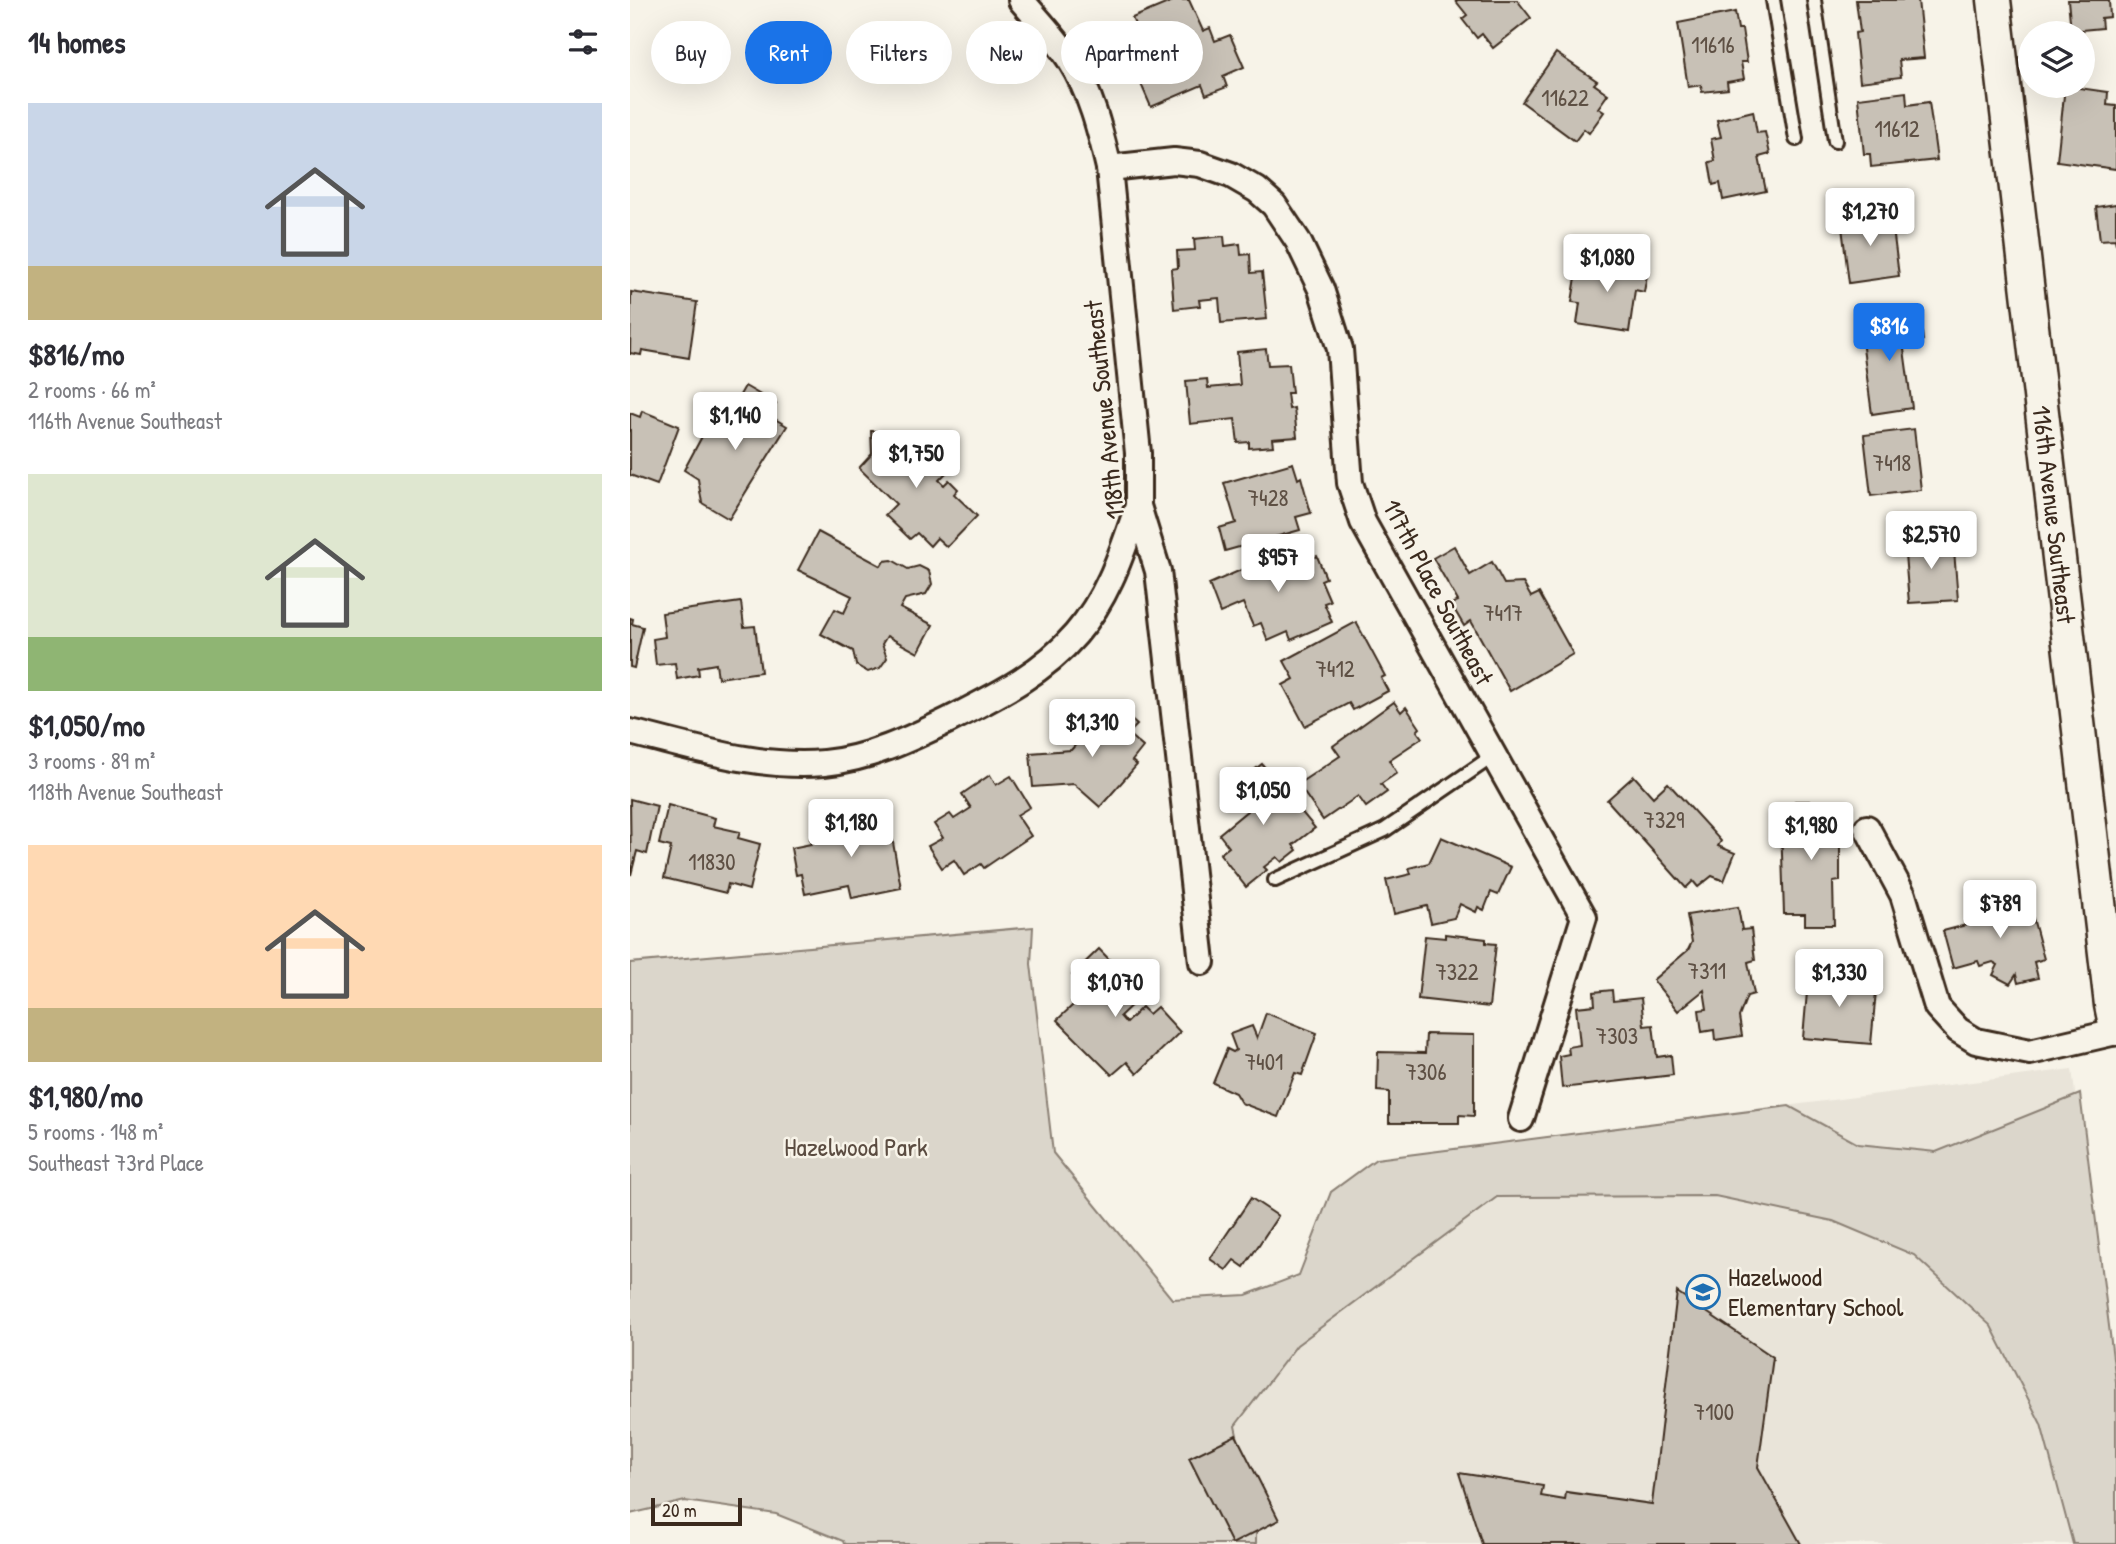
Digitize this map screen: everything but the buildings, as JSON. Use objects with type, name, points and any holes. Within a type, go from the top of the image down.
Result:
[{"type":"street","name":"118th Avenue Southeast","points":[[1021,0],[1069,57],[1085,86],[1109,168],[1138,453],[1138,506],[1158,571],[1202,962]]},
{"type":"street","name":"116th Avenue Southeast","points":[[1994,0],[2116,1030]]},
{"type":"street","name":"117th Place Southeast","points":[[1109,168],[1174,161],[1200,164],[1231,175],[1257,190],[1274,205],[1298,241],[1321,289],[1339,349],[1350,484],[1363,522],[1584,918],[1521,1119]]},
{"type":"street","points":[[630,732],[740,758],[795,764],[857,758],[913,737],[1002,693],[1051,659],[1076,634],[1107,590],[1138,506]]},
{"type":"street","points":[[1867,828],[1903,895],[1937,1007],[1958,1030],[1976,1041],[2030,1052],[2116,1030]]},
{"type":"lane","points":[[1773,0],[1797,139]]},
{"type":"lane","points":[[1814,0],[1835,141]]},
{"type":"lane","points":[[1275,880],[1385,830],[1493,756]]},
{"type":"shaded area","name":"Hazelwood Elementary School","points":[[2072,1069],[2116,1424],[2116,1544],[1232,1544],[1235,1425],[1376,1159]]},
{"type":"green space","name":"Hazelwood Park","points":[[1033,927],[1031,964],[1053,1153],[1172,1299],[1246,1295],[1299,1275],[1331,1192],[1376,1159],[1789,1106],[1858,1144],[1936,1152],[2080,1094],[2116,1382],[2116,1544],[2073,1544],[2041,1424],[1991,1326],[1914,1255],[1833,1221],[1715,1196],[1497,1197],[1297,1345],[1235,1426],[1256,1522],[1256,1544],[844,1544],[843,1541],[776,1514],[685,1501],[630,1514],[630,963]]},
{"type":"place","name":"Hazelwood Elementary School","points":[[1703,1292]]}]
